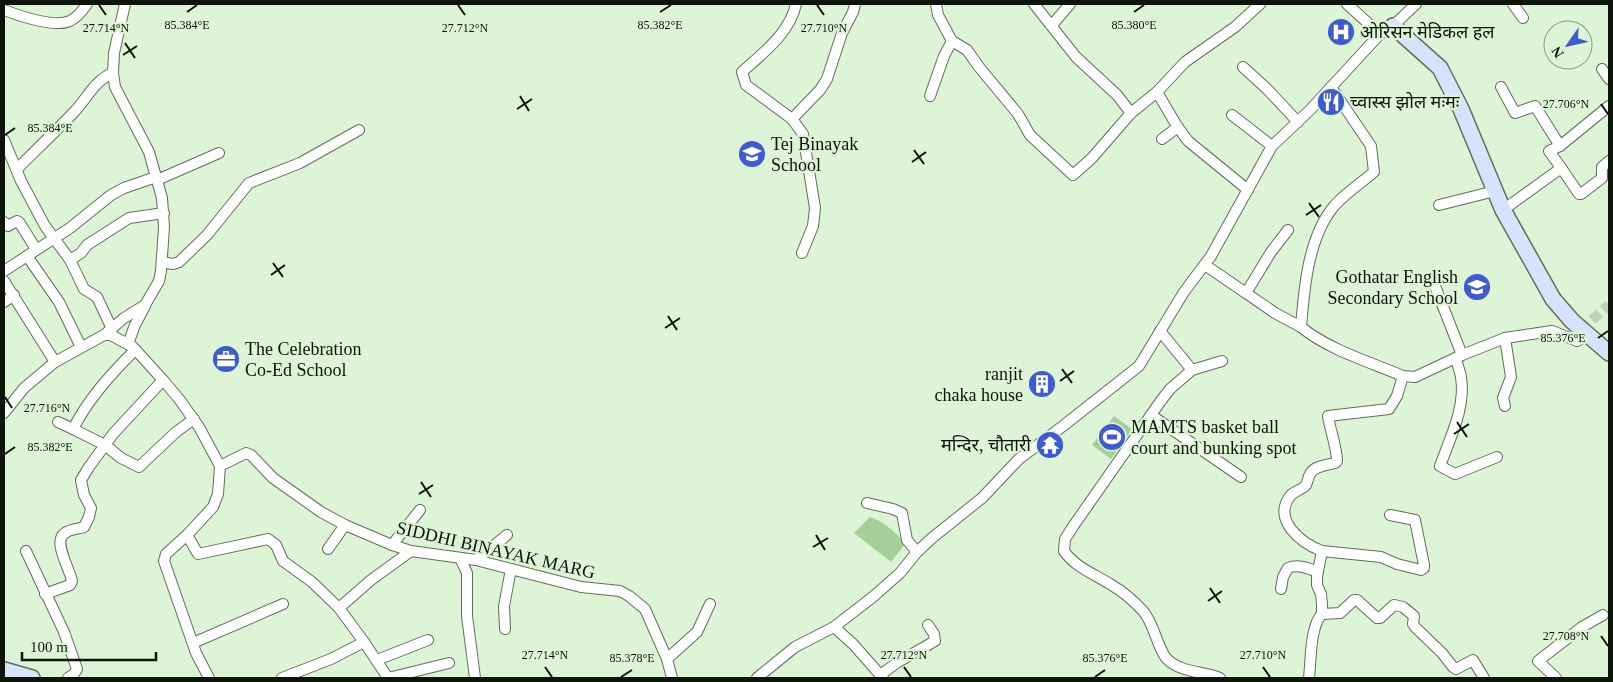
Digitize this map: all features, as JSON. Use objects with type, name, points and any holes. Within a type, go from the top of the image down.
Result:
[{"type":"street","points":[[4,10],[21,16],[58,23],[73,20],[87,4]]},
{"type":"street","points":[[73,429],[81,414],[131,347],[135,325],[159,281],[162,262],[164,213],[157,178],[141,134],[115,88],[113,73],[114,53],[125,4]]},
{"type":"street","points":[[796,4],[794,15],[771,46],[742,72],[746,85],[792,119],[803,134],[815,208],[813,226],[802,253]]},
{"type":"street","points":[[792,119],[820,90],[855,4]]},
{"type":"street","points":[[936,4],[938,15],[952,41],[967,50],[1018,114],[1030,135],[1073,175],[1092,158],[1131,114],[1157,92],[1185,62],[1234,27],[1260,4]]},
{"type":"street","points":[[1034,4],[1076,57],[1118,95],[1131,114]]},
{"type":"street","points":[[1052,25],[1070,4]]},
{"type":"street","points":[[1347,4],[1440,68],[1461,109],[1495,192],[1553,298],[1572,321],[1609,353]]},
{"type":"street","points":[[757,678],[796,647],[834,627],[874,596],[894,578],[917,552],[953,520],[982,498],[1019,459],[1139,366],[1184,292],[1211,256],[1272,146],[1298,122],[1386,30],[1416,4]]},
{"type":"street","points":[[1513,4],[1523,18]]},
{"type":"street","points":[[930,96],[944,56],[952,41]]},
{"type":"street","points":[[1243,67],[1298,122]]},
{"type":"street","points":[[1602,69],[1609,79]]},
{"type":"street","points":[[17,169],[76,109],[104,77],[113,73]]},
{"type":"street","points":[[1301,327],[1304,282],[1318,233],[1334,205],[1374,172],[1372,146],[1331,87]]},
{"type":"street","points":[[1501,87],[1515,113],[1535,106],[1560,146]]},
{"type":"street","points":[[1157,92],[1188,141],[1248,190]]},
{"type":"street","points":[[1609,106],[1560,146],[1544,151],[1562,170],[1579,194],[1602,178],[1602,167],[1609,161]]},
{"type":"street","points":[[1232,115],[1272,146]]},
{"type":"street","points":[[1162,139],[1178,127]]},
{"type":"street","points":[[162,262],[179,262],[207,235],[249,183],[300,163],[359,130]]},
{"type":"street","points":[[4,140],[31,199],[53,239],[70,260],[84,289],[96,297],[108,332],[131,347],[164,380],[194,420],[220,466],[218,494],[213,507],[166,554],[164,561],[196,654],[209,678]]},
{"type":"street","points":[[4,271],[53,239],[111,195],[124,188],[157,178],[219,153]]},
{"type":"street","points":[[1504,210],[1557,171],[1562,170]]},
{"type":"street","points":[[1439,205],[1495,192]]},
{"type":"street","points":[[70,260],[81,253],[87,245],[129,218],[164,213]]},
{"type":"street","points":[[4,222],[8,226],[17,221],[19,222],[36,249]]},
{"type":"street","points":[[1246,293],[1271,252],[1288,230]]},
{"type":"street","points":[[27,256],[59,302],[81,347]]},
{"type":"street","points":[[1205,265],[1312,336],[1348,354],[1403,376],[1415,376],[1505,338],[1552,331],[1577,341],[1588,335]]},
{"type":"street","points":[[4,281],[55,362]]},
{"type":"street","points":[[1435,286],[1459,357],[1462,398],[1458,417],[1440,466],[1455,474],[1497,457]]},
{"type":"street","points":[[4,302],[14,295]]},
{"type":"street","points":[[6,405],[55,362],[108,332],[124,318],[145,305]]},
{"type":"street","points":[[1160,331],[1192,370]]},
{"type":"street","points":[[1504,406],[1503,398],[1510,377],[1505,338]]},
{"type":"street","points":[[1220,678],[1193,672],[1166,658],[1151,623],[1144,612],[1112,585],[1068,557],[1064,550],[1065,539],[1074,525],[1170,390],[1192,370],[1222,361]]},
{"type":"street","points":[[1390,515],[1415,520],[1424,565],[1424,568],[1421,570],[1397,564],[1381,557],[1322,551],[1304,542],[1294,532],[1285,519],[1284,507],[1291,495],[1306,484],[1311,471],[1337,461],[1337,452],[1333,443],[1328,416],[1389,409],[1397,396],[1403,376]]},
{"type":"street","points":[[45,594],[70,585],[72,581],[60,544],[61,538],[66,532],[84,526],[89,517],[91,508],[84,495],[82,480],[106,445],[164,380]]},
{"type":"street","points":[[1151,415],[1241,477]]},
{"type":"street","points":[[58,422],[106,445],[121,458],[139,468],[176,432],[194,420]]},
{"type":"street","name":"SIDDHI BINAYAK MARG","points":[[220,466],[246,454],[251,455],[286,489],[345,525],[411,551],[476,560],[581,587],[620,591],[645,609],[667,659],[672,678]]},
{"type":"street","points":[[867,503],[902,513],[908,540],[917,552]]},
{"type":"street","points":[[392,544],[420,510]]},
{"type":"street","points":[[328,549],[345,525]]},
{"type":"street","points":[[187,535],[198,554],[268,540],[272,541],[276,545],[283,562],[312,582],[339,608],[388,678],[449,663]]},
{"type":"street","points":[[476,560],[507,535]]},
{"type":"street","points":[[26,551],[64,632],[77,669],[68,678]]},
{"type":"street","points":[[339,608],[371,580],[411,551]]},
{"type":"street","points":[[1322,551],[1317,585],[1321,594],[1322,614]]},
{"type":"street","points":[[460,558],[467,573],[467,616],[475,678]]},
{"type":"street","points":[[1281,589],[1283,577],[1288,568],[1293,566],[1302,567],[1318,572]]},
{"type":"street","points":[[504,629],[504,606],[511,569]]},
{"type":"street","points":[[1309,678],[1314,630],[1318,618],[1322,614],[1340,613],[1354,600],[1357,600],[1377,618],[1380,618],[1394,605],[1403,607],[1414,616],[1413,624],[1415,627],[1442,653],[1453,668],[1456,669],[1473,660],[1484,678]]},
{"type":"street","points":[[193,643],[283,604]]},
{"type":"street","points":[[667,659],[697,632],[710,604]]},
{"type":"street","points":[[1556,678],[1538,661],[1582,627],[1603,616]]},
{"type":"street","points":[[834,627],[853,644],[881,676],[908,656],[935,641],[934,634],[928,624]]},
{"type":"street","points":[[377,660],[428,640]]},
{"type":"street","points":[[282,678],[331,659],[364,642]]},
{"type":"street","points":[[4,670],[32,678]]},
{"type":"green space","name":"MAMTS basket ball court and bunking spot","points":[[1114,416],[1132,429],[1111,459],[1092,445]]},
{"type":"green space","points":[[870,517],[880,521],[905,544],[891,562],[854,533]]},
{"type":"tunnel","points":[[1581,330],[1609,305]]},
{"type":"place","name":"ओरिसन मेडिकल हल","points":[[1341,32]]},
{"type":"place","name":"च्वास्स झोल मःमः","points":[[1331,102]]},
{"type":"place","name":"Tej Binayak School","points":[[752,154]]},
{"type":"place","name":"Gothatar English Secondary School","points":[[1477,287]]},
{"type":"place","name":"The Celebration Co-Ed School","points":[[226,359]]},
{"type":"place","name":"ranjit chaka house","points":[[1042,384]]},
{"type":"place","name":"MAMTS basket ball court and bunking spot","points":[[1112,437]]},
{"type":"place","name":"मन्दिर, चौतारी","points":[[1050,445]]}]
